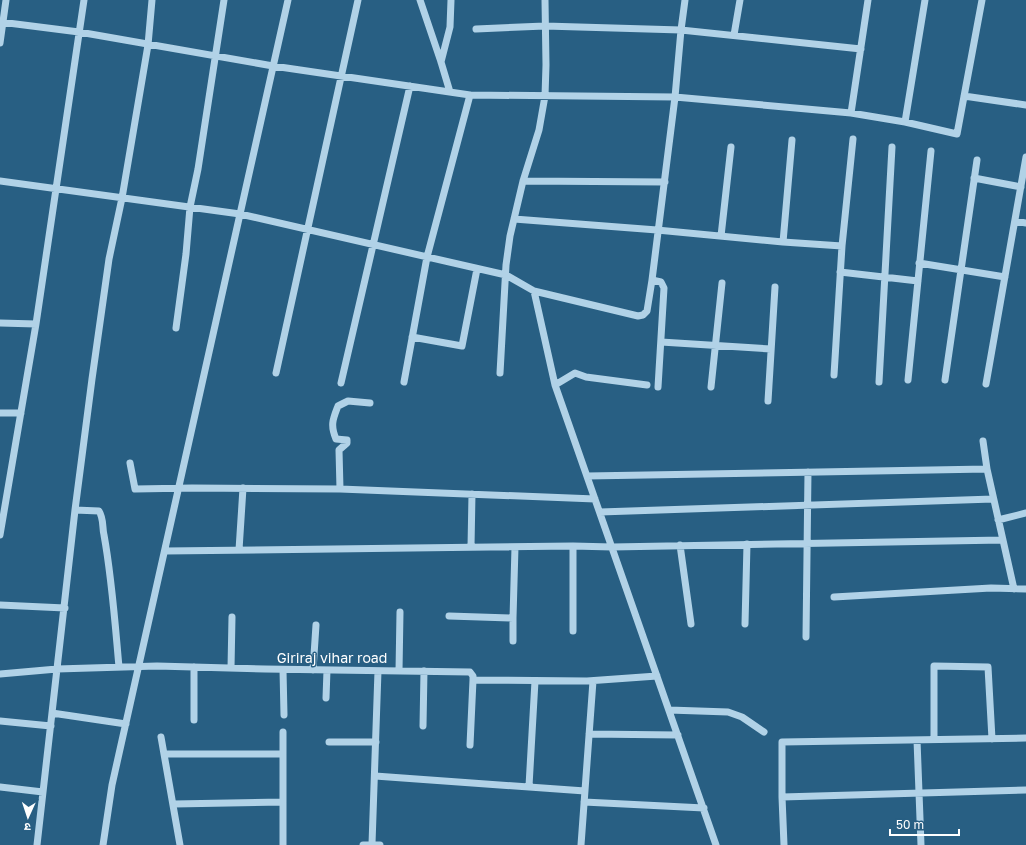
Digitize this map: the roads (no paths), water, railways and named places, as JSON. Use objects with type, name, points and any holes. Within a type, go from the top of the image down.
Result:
[{"type":"street","points":[[0,43],[6,0]]},
{"type":"street","points":[[0,535],[3,497],[21,413],[36,324],[84,0]]},
{"type":"street","points":[[37,845],[75,510],[109,259],[122,198],[148,45],[152,0]]},
{"type":"street","points":[[176,328],[186,254],[190,207],[198,169],[224,0]]},
{"type":"street","points":[[103,845],[112,785],[288,0]]},
{"type":"street","points":[[276,373],[358,0]]},
{"type":"street","points":[[420,0],[450,92]]},
{"type":"street","points":[[441,62],[450,28],[451,0]]},
{"type":"street","points":[[500,373],[507,258],[514,219],[523,181],[539,130],[545,96],[546,66],[544,0]]},
{"type":"street","points":[[0,180],[240,214],[506,275],[534,290],[638,316],[643,315],[647,311],[652,280],[657,230],[665,182],[675,97],[681,30],[686,0]]},
{"type":"street","points":[[734,35],[740,0]]},
{"type":"street","points":[[851,113],[868,0]]},
{"type":"street","points":[[905,122],[925,0]]},
{"type":"street","points":[[2,23],[79,32],[273,66],[470,95],[675,97],[851,113],[905,122],[957,134],[982,0]]},
{"type":"street","points":[[476,30],[545,26],[681,30],[861,49]]},
{"type":"street","points":[[341,383],[410,86]]},
{"type":"street","points":[[404,382],[426,257],[470,95]]},
{"type":"street","points":[[964,96],[1026,105]]},
{"type":"street","points":[[834,375],[842,246],[853,139]]},
{"type":"street","points":[[783,242],[792,140]]},
{"type":"street","points":[[721,236],[731,147]]},
{"type":"street","points":[[879,382],[892,147]]},
{"type":"street","points":[[908,380],[931,151]]},
{"type":"street","points":[[986,384],[1026,157]]},
{"type":"street","points":[[945,380],[974,178],[978,160]]},
{"type":"street","points":[[974,178],[1021,188]]},
{"type":"street","points":[[523,181],[665,182]]},
{"type":"street","points":[[514,219],[842,246]]},
{"type":"street","points":[[1015,221],[1026,222]]},
{"type":"street","points":[[919,263],[1005,277]]},
{"type":"street","points":[[412,337],[462,346],[478,269]]},
{"type":"street","points":[[840,272],[918,281]]},
{"type":"street","points":[[652,280],[661,282],[664,288],[658,387]]},
{"type":"street","points":[[712,387],[722,283]]},
{"type":"street","points":[[768,401],[775,287]]},
{"type":"street","points":[[534,290],[556,385],[716,845]]},
{"type":"street","points":[[0,323],[36,324]]},
{"type":"street","points":[[661,342],[771,349]]},
{"type":"street","points":[[556,385],[575,373],[586,377],[647,385]]},
{"type":"street","points":[[340,489],[339,450],[348,443],[347,440],[336,439],[332,431],[333,418],[338,406],[348,401],[370,403]]},
{"type":"street","points":[[0,413],[21,413]]},
{"type":"street","points":[[983,441],[987,469],[1014,589]]},
{"type":"street","points":[[130,463],[135,489],[340,489],[595,499]]},
{"type":"street","points":[[587,476],[987,469]]},
{"type":"street","points":[[806,637],[808,472]]},
{"type":"street","points":[[239,550],[243,488]]},
{"type":"street","points":[[471,547],[472,494]]},
{"type":"street","points":[[600,512],[994,499]]},
{"type":"street","points":[[75,510],[99,512],[102,517],[108,556],[119,667]]},
{"type":"street","points":[[998,520],[1026,513]]},
{"type":"street","points":[[165,551],[573,546],[612,547],[1003,540]]},
{"type":"street","points":[[745,624],[747,544]]},
{"type":"street","points":[[680,545],[691,624]]},
{"type":"street","points":[[573,546],[573,632]]},
{"type":"street","points":[[514,641],[513,618],[515,547]]},
{"type":"street","points":[[834,597],[991,588],[1026,589]]},
{"type":"street","points":[[0,605],[64,608]]},
{"type":"street","points":[[399,670],[400,612]]},
{"type":"street","points":[[449,616],[513,618]]},
{"type":"street","points":[[231,668],[232,617]]},
{"type":"street","points":[[313,670],[316,625]]},
{"type":"street","name":"Giriraj vihar road","points":[[0,674],[57,669],[139,666],[283,670],[399,670],[470,672],[473,676],[473,680],[593,681],[657,676]]},
{"type":"street","points":[[934,739],[934,666],[988,667],[992,739]]},
{"type":"street","points":[[194,667],[194,720]]},
{"type":"street","points":[[283,670],[284,715]]},
{"type":"street","points":[[326,698],[327,670]]},
{"type":"street","points":[[364,845],[376,845],[375,776],[378,671]]},
{"type":"street","points":[[423,726],[424,671]]},
{"type":"street","points":[[470,745],[473,680]]},
{"type":"street","points":[[529,786],[535,681]]},
{"type":"street","points":[[581,845],[593,681]]},
{"type":"street","points":[[669,710],[728,712],[742,717],[764,732]]},
{"type":"street","points":[[52,713],[126,724]]},
{"type":"street","points":[[0,721],[51,726]]},
{"type":"street","points":[[283,732],[283,845]]},
{"type":"street","points":[[589,734],[678,735]]},
{"type":"street","points":[[161,737],[180,845]]},
{"type":"street","points":[[784,845],[782,742],[1026,738]]},
{"type":"street","points":[[917,740],[921,845]]},
{"type":"street","points":[[329,742],[376,742]]},
{"type":"street","points":[[164,754],[283,754]]},
{"type":"street","points":[[375,776],[585,791]]},
{"type":"street","points":[[0,787],[43,792]]},
{"type":"street","points":[[782,797],[1026,790]]},
{"type":"street","points":[[174,804],[283,802]]},
{"type":"street","points":[[584,802],[704,808]]}]
